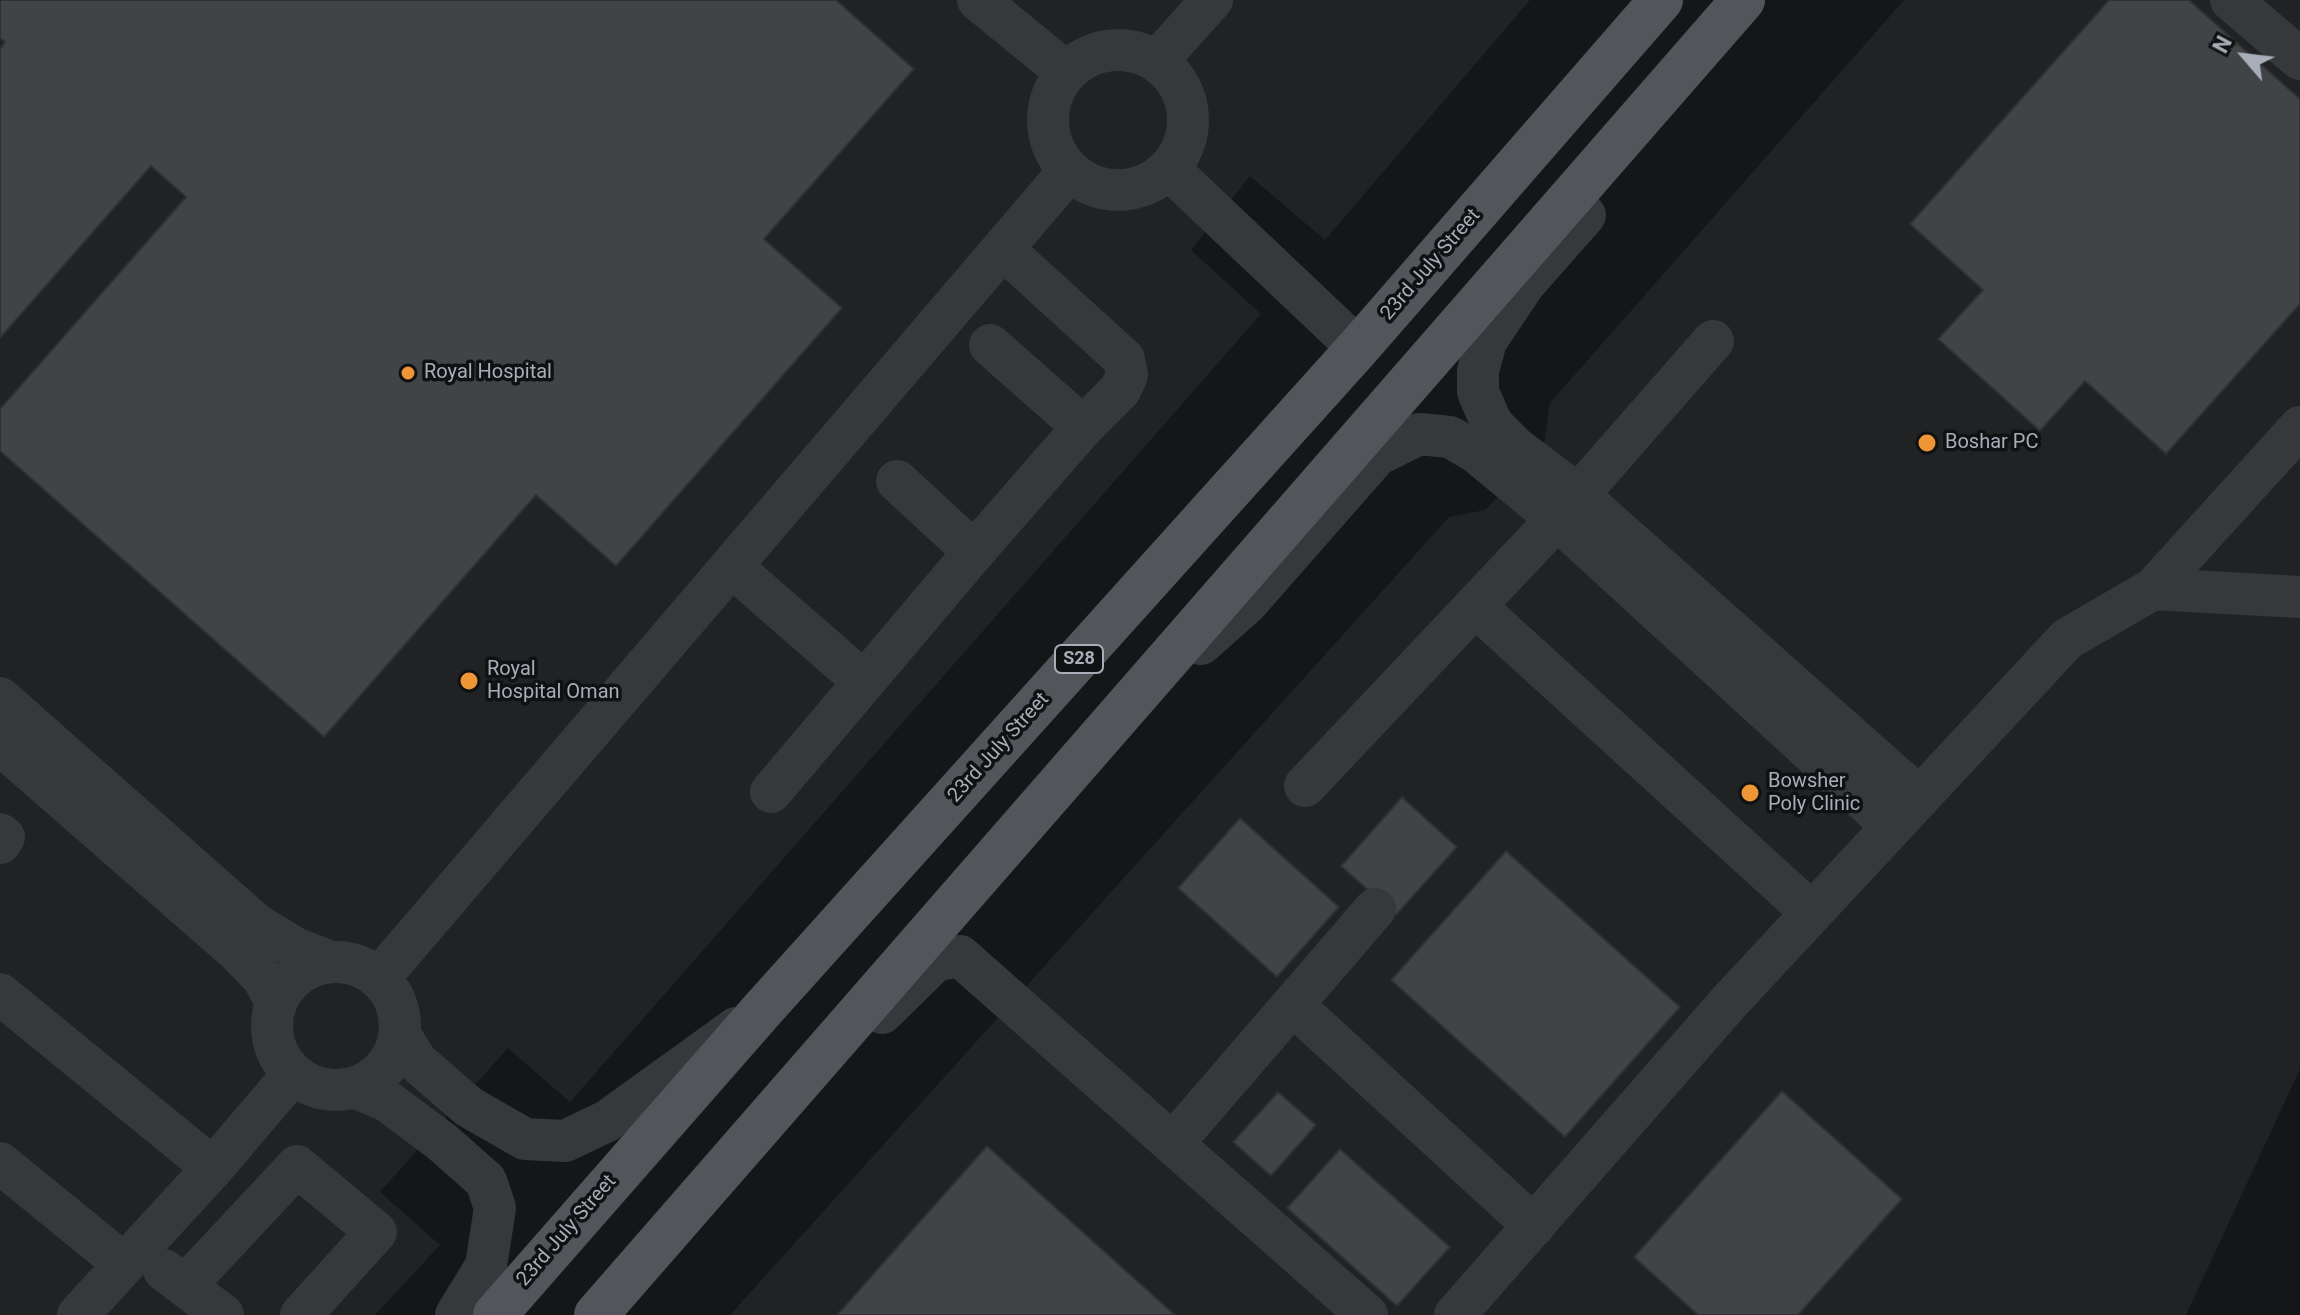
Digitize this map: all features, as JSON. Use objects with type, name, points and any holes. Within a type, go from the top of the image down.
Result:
[{"type":"main road","name":"23rd July Street","points":[[495,1315],[763,1009],[1358,348],[1661,0]]},
{"type":"main road","points":[[596,1315],[1743,0]]},
{"type":"street","points":[[978,0],[1066,72]]},
{"type":"street","points":[[1157,61],[1212,0]]},
{"type":"street","points":[[1760,0],[1743,32],[1525,283],[1486,341],[1478,371],[1478,392],[1492,424],[1568,507],[1905,811]]},
{"type":"street","points":[[2231,0],[2300,59]]},
{"type":"street","points":[[1110,50],[1134,51],[1157,61],[1175,77],[1186,99],[1189,124],[1183,148],[1169,169],[1151,182],[1131,189],[1109,190],[1088,184],[1069,171],[1056,154],[1049,133],[1051,101],[1066,72],[1086,57],[1110,50]]},
{"type":"street","points":[[1169,169],[1358,348]]},
{"type":"street","points":[[380,977],[1069,171]]},
{"type":"street","points":[[771,792],[974,552],[1083,427],[1120,390],[1127,375],[1124,359],[1003,249]]},
{"type":"street","points":[[1305,786],[1568,507],[1713,341]]},
{"type":"street","points":[[990,345],[1083,427]]},
{"type":"street","points":[[1455,1315],[1812,913],[2067,639],[2153,589],[2300,427]]},
{"type":"street","points":[[1102,732],[1248,602],[1377,455],[1419,434],[1450,437],[1568,507]]},
{"type":"street","points":[[897,481],[974,552]]},
{"type":"street","points":[[731,566],[863,681]]},
{"type":"street","points":[[2153,589],[2300,597]]},
{"type":"street","points":[[1475,606],[1812,913]]},
{"type":"street","points":[[0,698],[257,925],[295,948],[329,961]]},
{"type":"street","points":[[0,744],[238,952],[263,978],[276,1002]]},
{"type":"street","points":[[0,834],[4,837],[0,843]]},
{"type":"street","points":[[1174,1142],[1375,909]]},
{"type":"street","points":[[752,1135],[935,961],[960,956],[980,970],[1367,1315]]},
{"type":"street","points":[[356,1088],[385,1068],[400,1035],[400,1014],[393,994],[380,977],[347,962],[329,961],[312,965],[297,975],[276,1002],[272,1021],[273,1041],[281,1059],[293,1074],[312,1086],[334,1090],[356,1088],[387,1101],[442,1142],[486,1181],[495,1208],[486,1266],[456,1315]]},
{"type":"street","points":[[0,994],[213,1168]]},
{"type":"street","points":[[1293,1005],[1534,1226]]},
{"type":"street","points":[[400,1035],[417,1062],[469,1107],[525,1139],[565,1141],[607,1121],[763,1009]]},
{"type":"street","points":[[78,1315],[213,1168],[293,1074]]},
{"type":"street","points":[[0,1163],[131,1257],[185,1286],[223,1315]]},
{"type":"street","points":[[185,1286],[297,1166],[376,1232],[301,1315]]},
{"type":"shaded area","name":"Royal Hospital Oman","points":[[0,0],[1530,0],[1325,240],[1250,176],[1191,250],[1261,314],[570,1102],[508,1048],[380,1192],[440,1245],[375,1315],[0,1315]]},
{"type":"shaded area","name":"Bowsher Poly Clinic","points":[[1904,0],[2300,0],[2300,1069],[2186,1315],[730,1315],[1449,517],[1485,510],[1543,450],[1550,403]]},
{"type":"building","name":"Royal Hospital","points":[[0,0],[836,0],[914,69],[764,239],[842,308],[616,566],[536,495],[324,737],[0,451],[0,409],[186,197],[151,166],[0,338],[0,49],[5,42],[0,38]]},
{"type":"building","points":[[2109,0],[2189,0],[2300,99],[2300,304],[2166,454],[2085,381],[2040,431],[1938,339],[1983,290],[1910,224]]},
{"type":"building","points":[[1402,797],[1457,847],[1396,915],[1341,866]]},
{"type":"building","points":[[1240,818],[1339,907],[1277,977],[1178,888]]},
{"type":"building","points":[[1506,851],[1680,1007],[1565,1137],[1391,980]]},
{"type":"building","points":[[1782,1091],[1902,1199],[1798,1315],[1698,1315],[1634,1257]]},
{"type":"building","points":[[1278,1092],[1316,1125],[1271,1176],[1233,1142]]},
{"type":"building","points":[[987,1146],[1175,1315],[837,1315]]},
{"type":"building","points":[[1340,1149],[1450,1247],[1397,1306],[1287,1208]]},
{"type":"place","name":"Royal Hospital","points":[[408,373]]},
{"type":"place","name":"Boshar PC","points":[[1927,443]]},
{"type":"place","name":"Royal Hospital Oman","points":[[469,681]]},
{"type":"place","name":"Bowsher Poly Clinic","points":[[1750,793]]}]
